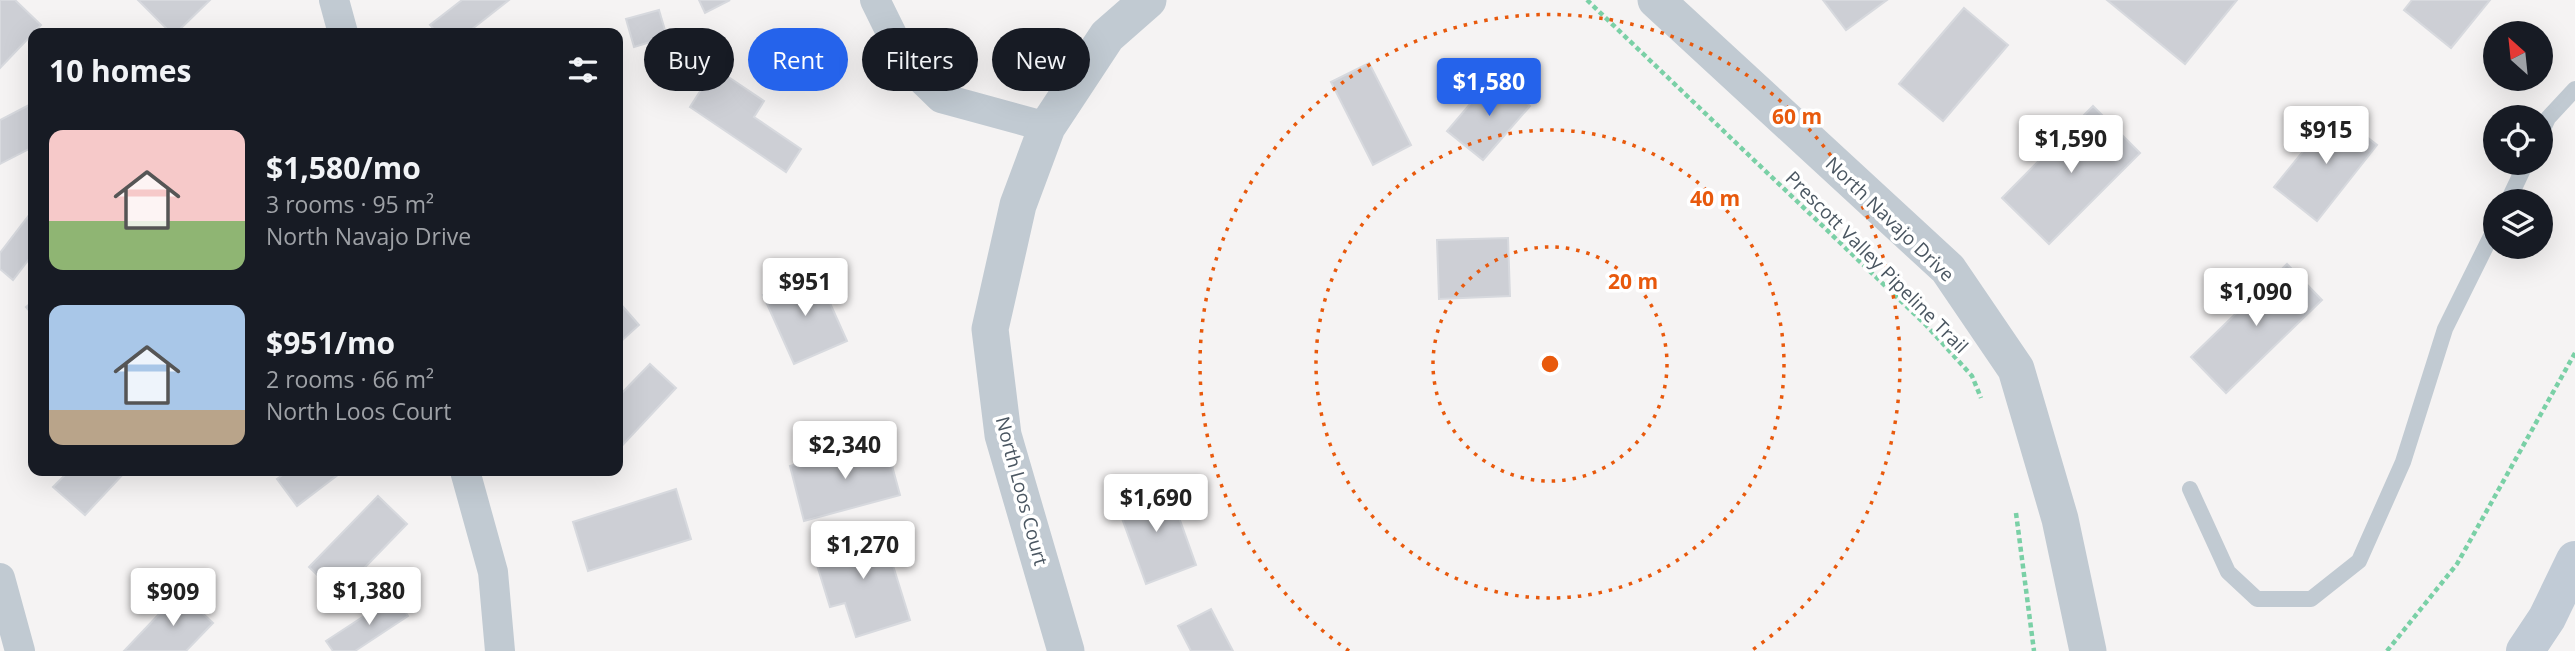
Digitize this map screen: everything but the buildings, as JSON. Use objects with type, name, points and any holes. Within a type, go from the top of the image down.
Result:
[{"type":"main road","points":[[2525,651],[2547,618],[2575,560]]},
{"type":"street","points":[[334,0],[342,28]]},
{"type":"street","points":[[875,0],[907,65],[941,99],[1047,127]]},
{"type":"street","name":"North Loos Court","points":[[1066,651],[1003,435],[990,329],[1018,205],[1047,127],[1107,36],[1148,0]]},
{"type":"street","name":"North Navajo Drive","points":[[1656,0],[1948,269],[2016,369],[2060,519],[2088,651]]},
{"type":"street","points":[[466,476],[493,572],[500,651]]},
{"type":"street","points":[[0,578],[20,651]]},
{"type":"lane","points":[[2553,114],[2575,89]]},
{"type":"lane","points":[[2190,489],[2228,572],[2256,599],[2311,599],[2360,561],[2403,462],[2445,329],[2483,252]]},
{"type":"path","name":"Prescott Valley Pipeline Trail","points":[[1587,0],[1926,325],[1972,376],[1983,402]]},
{"type":"path","points":[[2387,651],[2457,564],[2575,353]]},
{"type":"path","points":[[2015,505],[2034,651]]}]
